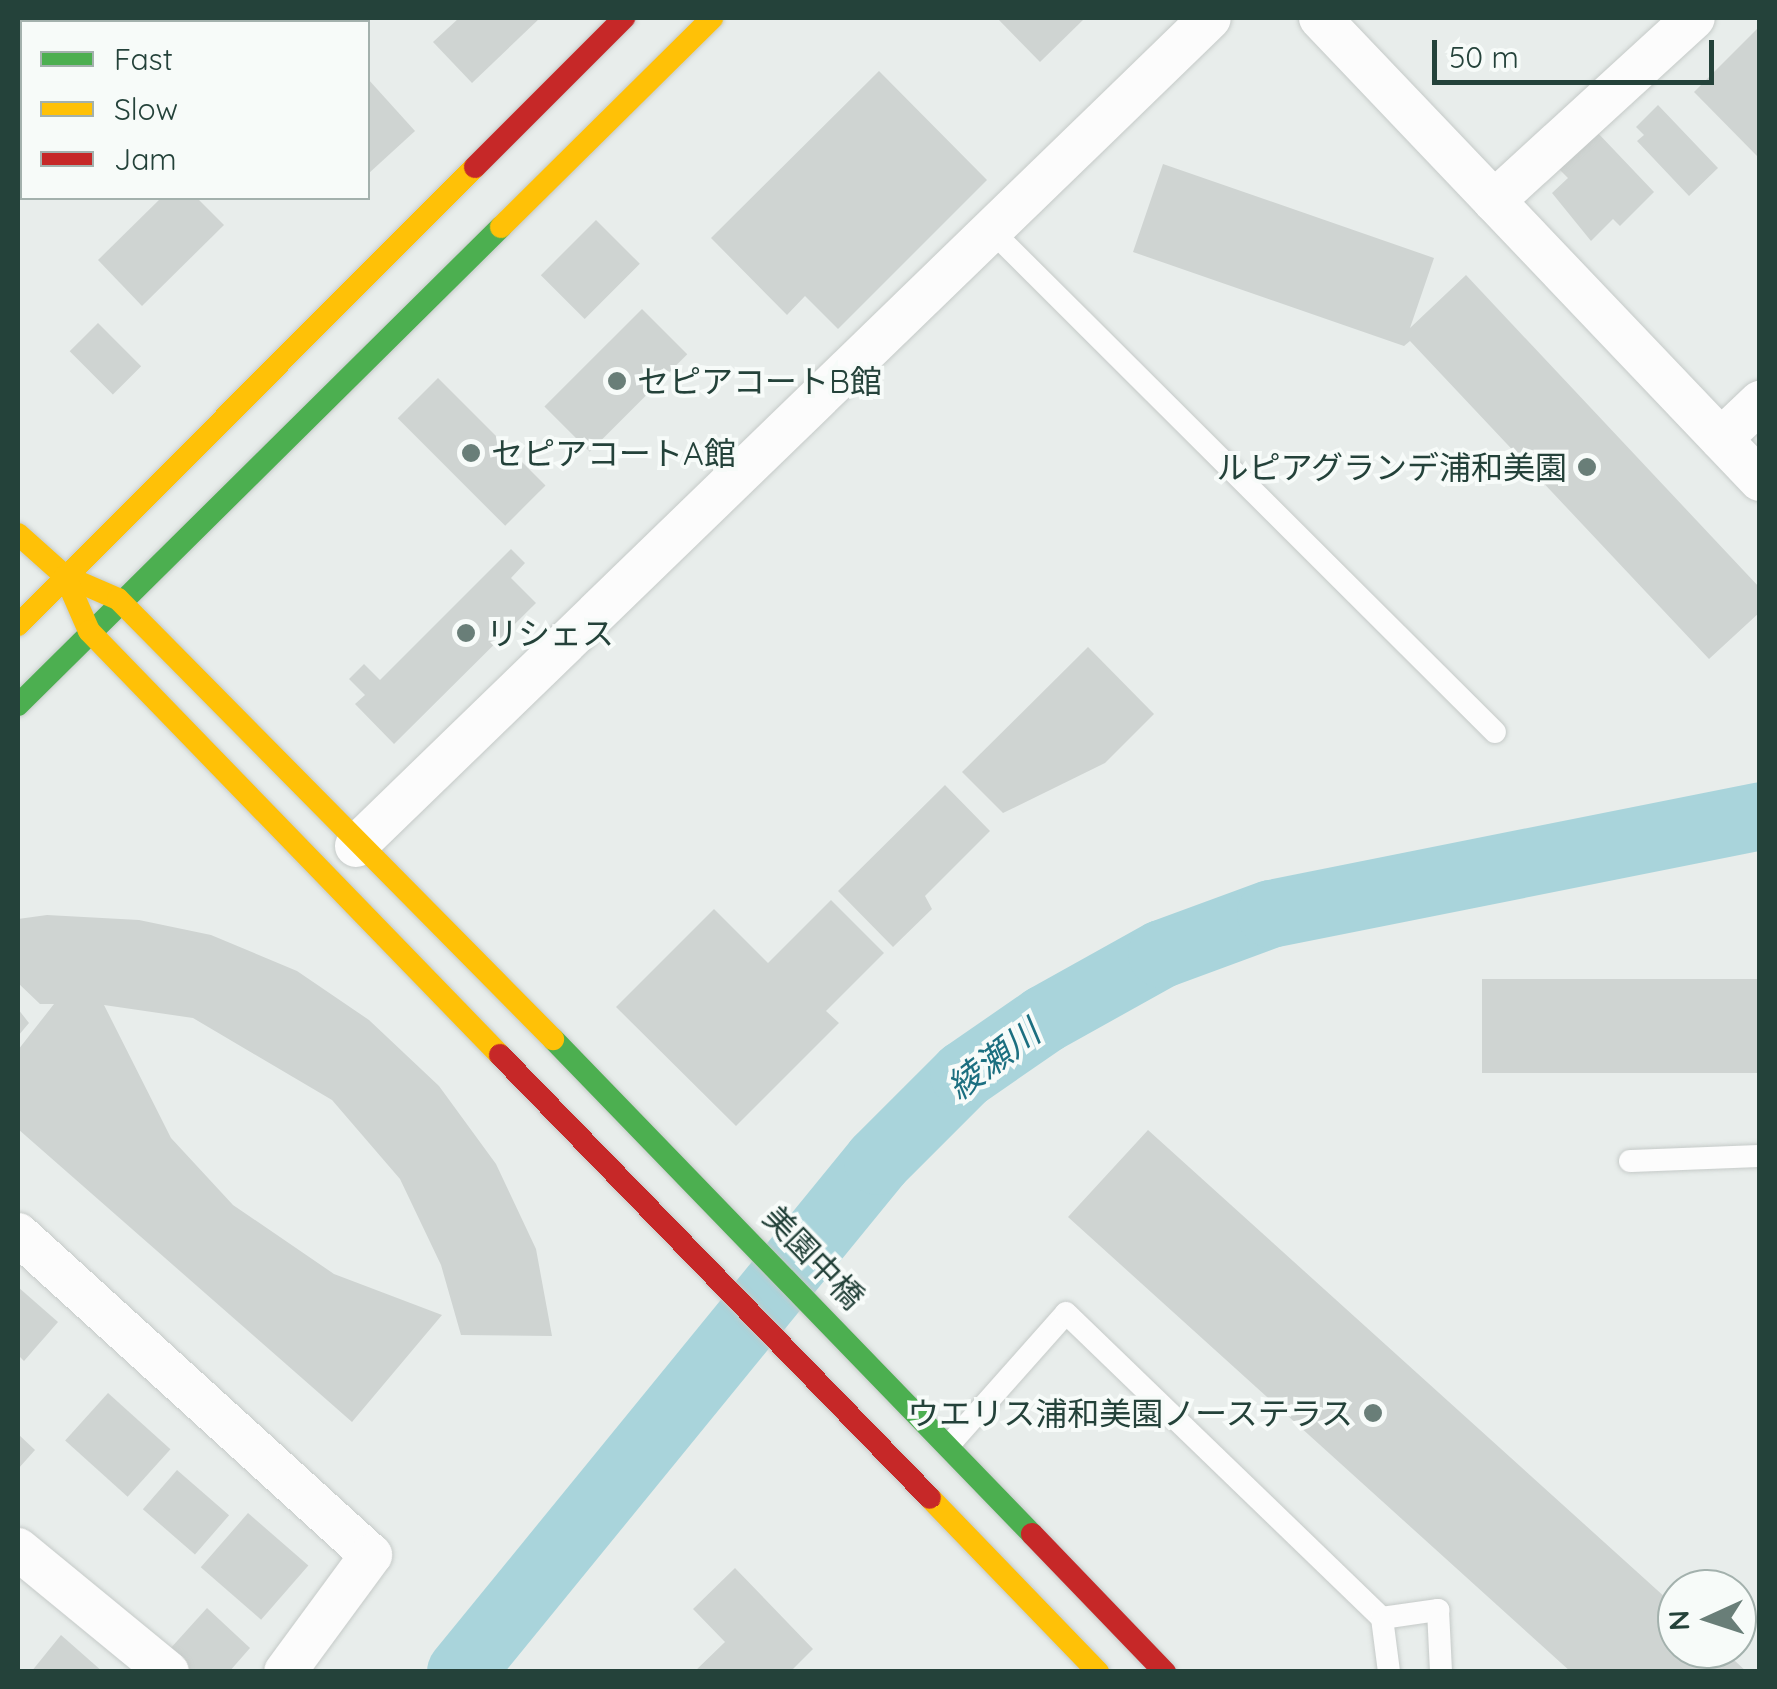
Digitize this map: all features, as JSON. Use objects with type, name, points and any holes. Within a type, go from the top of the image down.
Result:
[{"type":"street","points":[[18,625],[624,18]]},
{"type":"street","points":[[18,705],[118,599],[712,18]]},
{"type":"street","points":[[356,846],[994,234],[1210,18]]},
{"type":"street","points":[[1320,18],[1760,480]]},
{"type":"street","points":[[1494,200],[1694,18]]},
{"type":"street","points":[[1720,439],[1760,402]]},
{"type":"street","points":[[18,534],[65,576],[118,599]]},
{"type":"street","points":[[65,576],[89,631],[1098,1672]]},
{"type":"street","name":"美園中橋","points":[[118,599],[356,846],[870,1360],[1166,1672]]},
{"type":"street","points":[[18,1234],[371,1555],[284,1672]]},
{"type":"street","points":[[18,1549],[168,1672]]},
{"type":"lane","points":[[994,234],[1496,732]]},
{"type":"lane","points":[[1630,1161],[1760,1156]]},
{"type":"lane","points":[[949,1444],[1066,1312],[1382,1618],[1389,1672]]},
{"type":"lane","points":[[1382,1618],[1438,1610],[1441,1672]]},
{"type":"building","points":[[459,18],[540,18],[472,83],[433,42]]},
{"type":"building","points":[[997,18],[1082,18],[1084,19],[1040,62]]},
{"type":"building","points":[[1760,26],[1760,153],[1757,156],[1694,92]]},
{"type":"building","points":[[879,71],[987,180],[838,329],[805,296],[787,315],[711,238]]},
{"type":"building","points":[[370,81],[415,131],[370,172]]},
{"type":"building","points":[[1658,105],[1718,168],[1689,196],[1637,141],[1644,135],[1636,127]]},
{"type":"building","points":[[1596,131],[1654,192],[1620,226],[1613,219],[1591,241],[1552,193],[1568,178],[1558,168]]},
{"type":"building","name":"ルピアグランデ浦和美園","points":[[1163,164],[1434,258],[1410,328],[1466,275],[1760,588],[1760,612],[1709,659],[1410,341],[1404,346],[1133,252]]},
{"type":"building","points":[[159,200],[199,200],[224,225],[142,306],[98,260]]},
{"type":"building","points":[[596,220],[640,264],[585,319],[541,275]]},
{"type":"building","name":"セピアコートB館","points":[[642,309],[687,354],[590,452],[544,407]]},
{"type":"building","points":[[98,323],[141,366],[113,394],[70,351]]},
{"type":"building","name":"セピアコートA館","points":[[438,378],[545,485],[505,526],[398,418]]},
{"type":"building","name":"リシェス","points":[[511,549],[525,563],[511,578],[536,603],[394,744],[355,704],[365,695],[349,679],[364,664],[380,680]]},
{"type":"building","points":[[1088,647],[1154,714],[1105,763],[1003,813],[962,772]]},
{"type":"building","points":[[945,785],[990,831],[925,896],[932,909],[893,947],[838,891]]},
{"type":"building","points":[[831,900],[884,953],[826,1011],[839,1023],[736,1126],[616,1007],[714,909],[768,963]]},
{"type":"building","points":[[47,915],[139,920],[211,935],[297,971],[369,1020],[439,1086],[496,1164],[536,1249],[552,1336],[461,1335],[441,1265],[400,1179],[332,1100],[193,1018],[104,1005],[171,1138],[233,1205],[334,1274],[442,1315],[352,1422],[18,1129],[18,1050],[54,1004],[40,1004],[18,983],[18,919]]},
{"type":"building","points":[[1482,979],[1760,979],[1760,1073],[1482,1073]]},
{"type":"building","points":[[18,1009],[29,1023],[18,1036]]},
{"type":"building","name":"ウエリス浦和美園ノーステラス","points":[[1148,1130],[1657,1590],[1657,1669],[1747,1672],[1571,1672],[1068,1217]]},
{"type":"building","points":[[18,1287],[58,1322],[24,1361],[18,1355]]},
{"type":"building","points":[[108,1393],[170,1449],[128,1497],[65,1441]]},
{"type":"building","points":[[18,1434],[35,1450],[18,1469]]},
{"type":"building","points":[[177,1470],[229,1515],[195,1555],[143,1509]]},
{"type":"building","points":[[248,1513],[308,1565],[261,1620],[201,1567]]},
{"type":"building","points":[[735,1568],[813,1649],[790,1672],[694,1672],[725,1642],[693,1609]]},
{"type":"building","points":[[207,1608],[250,1648],[229,1672],[193,1672],[169,1650]]},
{"type":"building","points":[[61,1635],[103,1672],[31,1672]]},
{"type":"waterway","name":"綾瀬川","points":[[461,1672],[878,1161],[964,1075],[1045,1019],[1162,954],[1271,914],[1760,816]]},
{"type":"traffic: fast","points":[[18,705],[501,227]]},
{"type":"traffic: fast","points":[[553,1039],[1032,1534]]},
{"type":"traffic: slow","points":[[501,227],[712,18]]},
{"type":"traffic: slow","points":[[18,625],[475,167]]},
{"type":"traffic: slow","points":[[18,534],[65,576],[118,599],[553,1039]]},
{"type":"traffic: slow","points":[[65,576],[89,631],[500,1055]]},
{"type":"traffic: slow","points":[[930,1498],[1098,1672]]},
{"type":"traffic: jam","points":[[475,167],[624,18]]},
{"type":"traffic: jam","points":[[500,1055],[930,1498]]},
{"type":"traffic: jam","points":[[1032,1534],[1165,1672]]},
{"type":"place","name":"セピアコートB館","points":[[617,381]]},
{"type":"place","name":"セピアコートA館","points":[[471,453]]},
{"type":"place","name":"ルピアグランデ浦和美園","points":[[1587,467]]},
{"type":"place","name":"リシェス","points":[[466,633]]},
{"type":"place","name":"ウエリス浦和美園ノーステラス","points":[[1373,1413]]}]
